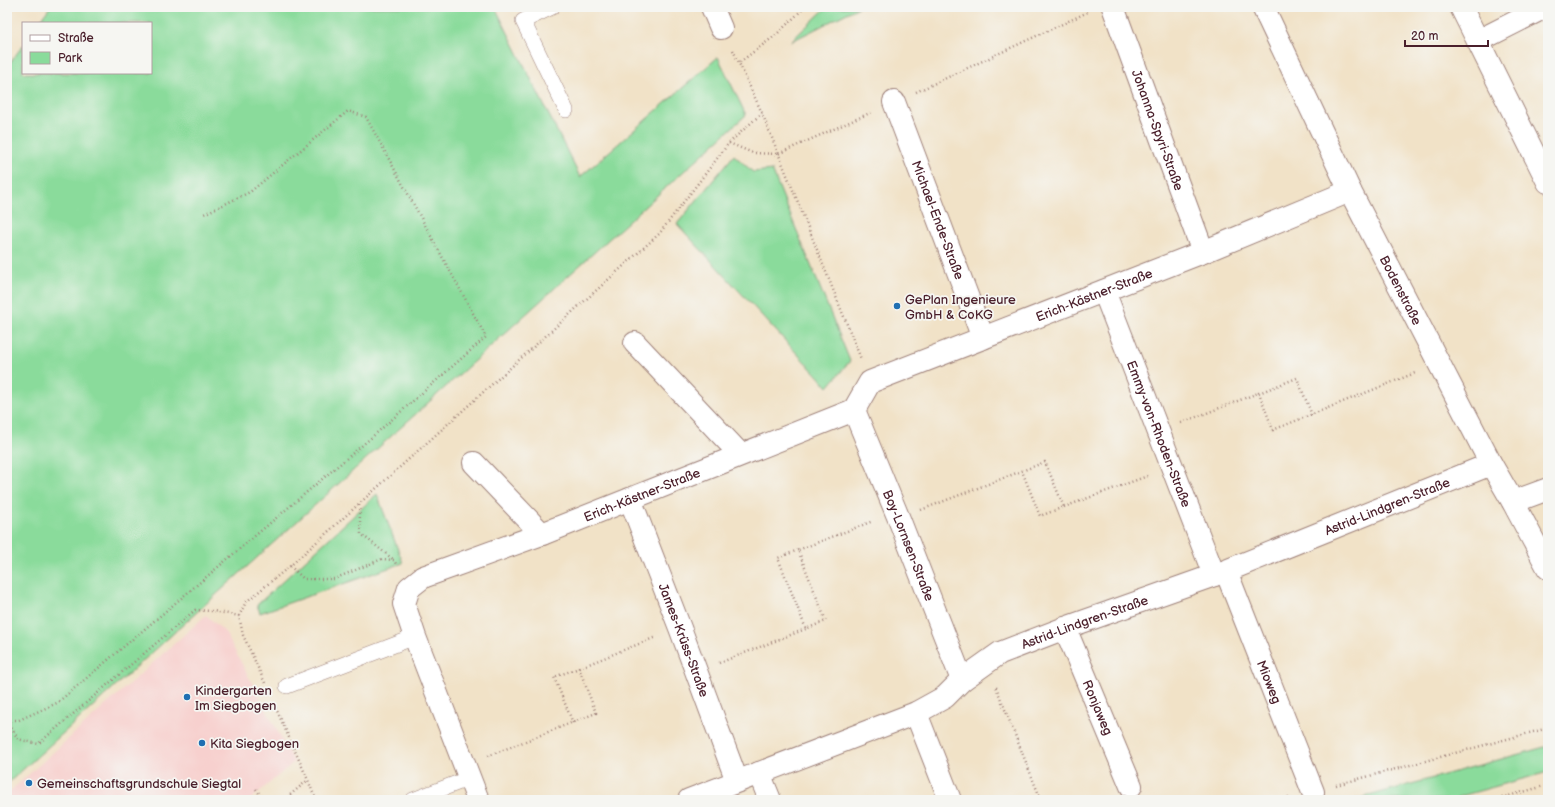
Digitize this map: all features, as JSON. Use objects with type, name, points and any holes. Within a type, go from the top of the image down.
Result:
[{"type":"street","points":[[712,7],[721,28]]},
{"type":"street","name":"Johanna-Spyri-Straße","points":[[1113,7],[1203,252]]},
{"type":"street","name":"Bodenstraße","points":[[1263,7],[1350,191],[1491,464],[1514,502],[1548,568]]},
{"type":"street","points":[[1461,7],[1548,182]]},
{"type":"street","points":[[1478,41],[1545,7]]},
{"type":"street","name":"Michael-Ende-Straße","points":[[894,102],[983,338]]},
{"type":"street","name":"Erich-Kästner-Straße","points":[[870,382],[1203,252],[1350,191]]},
{"type":"street","name":"Emmy-von-Rhoden-Straße","points":[[1104,291],[1173,467],[1220,573]]},
{"type":"street","points":[[635,343],[740,454]]},
{"type":"street","points":[[854,410],[870,382]]},
{"type":"street","name":"Erich-Kästner-Straße","points":[[409,588],[423,577],[542,534],[740,454],[854,410]]},
{"type":"street","name":"Boy-Lornsen-Straße","points":[[854,410],[898,516],[962,680]]},
{"type":"street","points":[[474,463],[542,534]]},
{"type":"street","name":"Astrid-Lindgren-Straße","points":[[689,800],[916,713],[944,697],[962,680],[1000,653],[1065,628],[1220,573],[1491,464]]},
{"type":"street","points":[[1514,502],[1548,489]]},
{"type":"street","name":"James-Krüss-Straße","points":[[630,499],[737,781]]},
{"type":"street","name":"Mioweg","points":[[1220,573],[1313,792]]},
{"type":"street","points":[[409,588],[404,604],[415,637],[478,800]]},
{"type":"street","name":"Ronjaweg","points":[[1065,628],[1131,786]]},
{"type":"street","points":[[916,713],[950,800]]},
{"type":"street","points":[[759,773],[770,800]]},
{"type":"lane","points":[[552,7],[523,22],[566,110]]},
{"type":"lane","points":[[288,686],[415,637]]},
{"type":"lane","points":[[413,800],[467,772]]},
{"type":"path","points":[[740,62],[776,35],[806,7]]},
{"type":"path","points":[[729,143],[753,153],[778,154],[894,102],[1091,10]]},
{"type":"path","points":[[721,28],[740,62],[762,114],[870,382]]},
{"type":"path","points":[[204,214],[250,192],[348,111],[366,117],[486,337],[372,437],[57,703],[19,720],[7,721],[18,739],[38,744],[195,610],[213,611],[239,616]]},
{"type":"path","points":[[266,686],[243,635],[239,616],[246,602],[290,566],[659,234],[729,143],[762,114]]},
{"type":"path","points":[[1259,392],[1273,430],[1440,363]]},
{"type":"path","points":[[1159,432],[1297,378],[1312,415]]},
{"type":"path","points":[[806,629],[778,558],[1045,462],[1064,507]]},
{"type":"path","points":[[1022,471],[1040,516],[1173,467]]},
{"type":"path","points":[[359,504],[361,534],[394,560],[409,588]]},
{"type":"path","points":[[696,671],[826,621],[798,550]]},
{"type":"path","points":[[290,566],[304,579],[334,579],[382,559],[394,560]]},
{"type":"path","points":[[573,723],[554,677],[680,628]]},
{"type":"path","points":[[986,662],[1041,800]]},
{"type":"path","points":[[467,772],[596,713],[579,668]]},
{"type":"path","points":[[272,700],[316,800]]},
{"type":"path","points":[[1280,800],[1548,728]]},
{"type":"path","points":[[284,800],[308,780]]},
{"type":"path","points":[[1494,800],[1548,785]]},
{"type":"path","points":[[256,789],[264,800]]},
{"type":"path","points":[[1544,800],[1548,799]]},
{"type":"shaded area","name":"Kindergarten Im Siegbogen","points":[[206,615],[225,632],[294,762],[250,800],[7,800],[7,794]]},
{"type":"green space","points":[[50,7],[495,7],[580,177],[718,57],[746,115],[7,784],[7,67],[22,46],[22,74],[152,74],[152,22],[39,22]]},
{"type":"green space","points":[[827,7],[859,7],[790,42]]},
{"type":"green space","points":[[734,155],[753,172],[772,170],[850,361],[828,387],[677,224]]},
{"type":"green space","points":[[377,494],[403,563],[260,613],[257,605]]},
{"type":"green space","points":[[1548,746],[1548,772],[1461,796],[1455,800],[1354,800]]},
{"type":"place","name":"GePlan Ingenieure GmbH & CoKG","points":[[897,306]]},
{"type":"place","name":"Kindergarten Im Siegbogen","points":[[187,697]]},
{"type":"place","name":"Kita Siegbogen","points":[[202,743]]},
{"type":"place","name":"Gemeinschaftsgrundschule Siegtal","points":[[29,783]]}]
